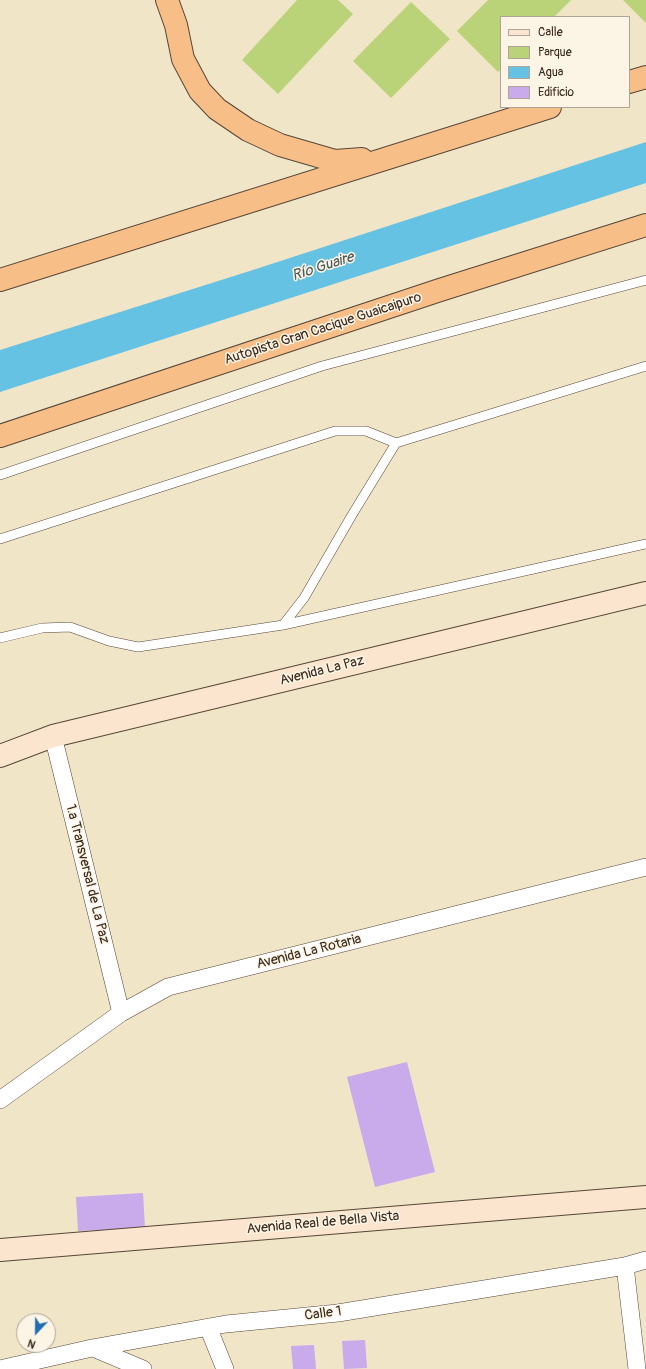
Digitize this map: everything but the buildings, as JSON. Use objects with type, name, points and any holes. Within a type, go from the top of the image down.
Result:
[{"type":"highway","points":[[167,0],[176,25],[183,59],[200,91],[217,109],[248,130],[280,146],[335,161],[389,158]]},
{"type":"highway","points":[[630,82],[646,76]]},
{"type":"highway","points":[[0,280],[547,108]]},
{"type":"highway","name":"Autopista Gran Cacique Guaicaipuro","points":[[0,436],[440,290],[646,225]]},
{"type":"main road","name":"Avenida La Paz","points":[[0,756],[53,736],[646,593]]},
{"type":"main road","name":"Avenida Real de Bella Vista","points":[[0,1250],[646,1197]]},
{"type":"street","name":"1.ª Transversal de La Paz","points":[[53,736],[121,1013]]},
{"type":"street","name":"Avenida La Rotaria","points":[[0,1100],[121,1013],[168,987],[646,868]]},
{"type":"street","name":"Calle 1","points":[[0,1369],[92,1348],[208,1327],[338,1313],[625,1266],[646,1260]]},
{"type":"street","points":[[625,1266],[637,1369]]},
{"type":"street","points":[[208,1327],[225,1369]]},
{"type":"street","points":[[92,1348],[143,1369]]},
{"type":"lane","points":[[0,475],[322,366],[646,280]]},
{"type":"lane","points":[[0,539],[335,431],[366,431],[396,443],[646,366]]},
{"type":"lane","points":[[283,625],[304,598],[396,443]]},
{"type":"lane","points":[[0,638],[42,628],[70,627],[109,641],[138,647],[283,625],[646,544]]},
{"type":"green space","points":[[297,0],[338,0],[353,14],[278,94],[242,60]]},
{"type":"green space","points":[[488,0],[571,0],[555,16],[500,16],[500,70],[498,72],[457,31]]},
{"type":"green space","points":[[623,0],[646,0],[646,23]]},
{"type":"green space","points":[[411,2],[450,39],[391,98],[353,61]]},
{"type":"water","name":"Río Guaire","points":[[646,142],[646,183],[0,392],[0,350],[256,269]]}]
